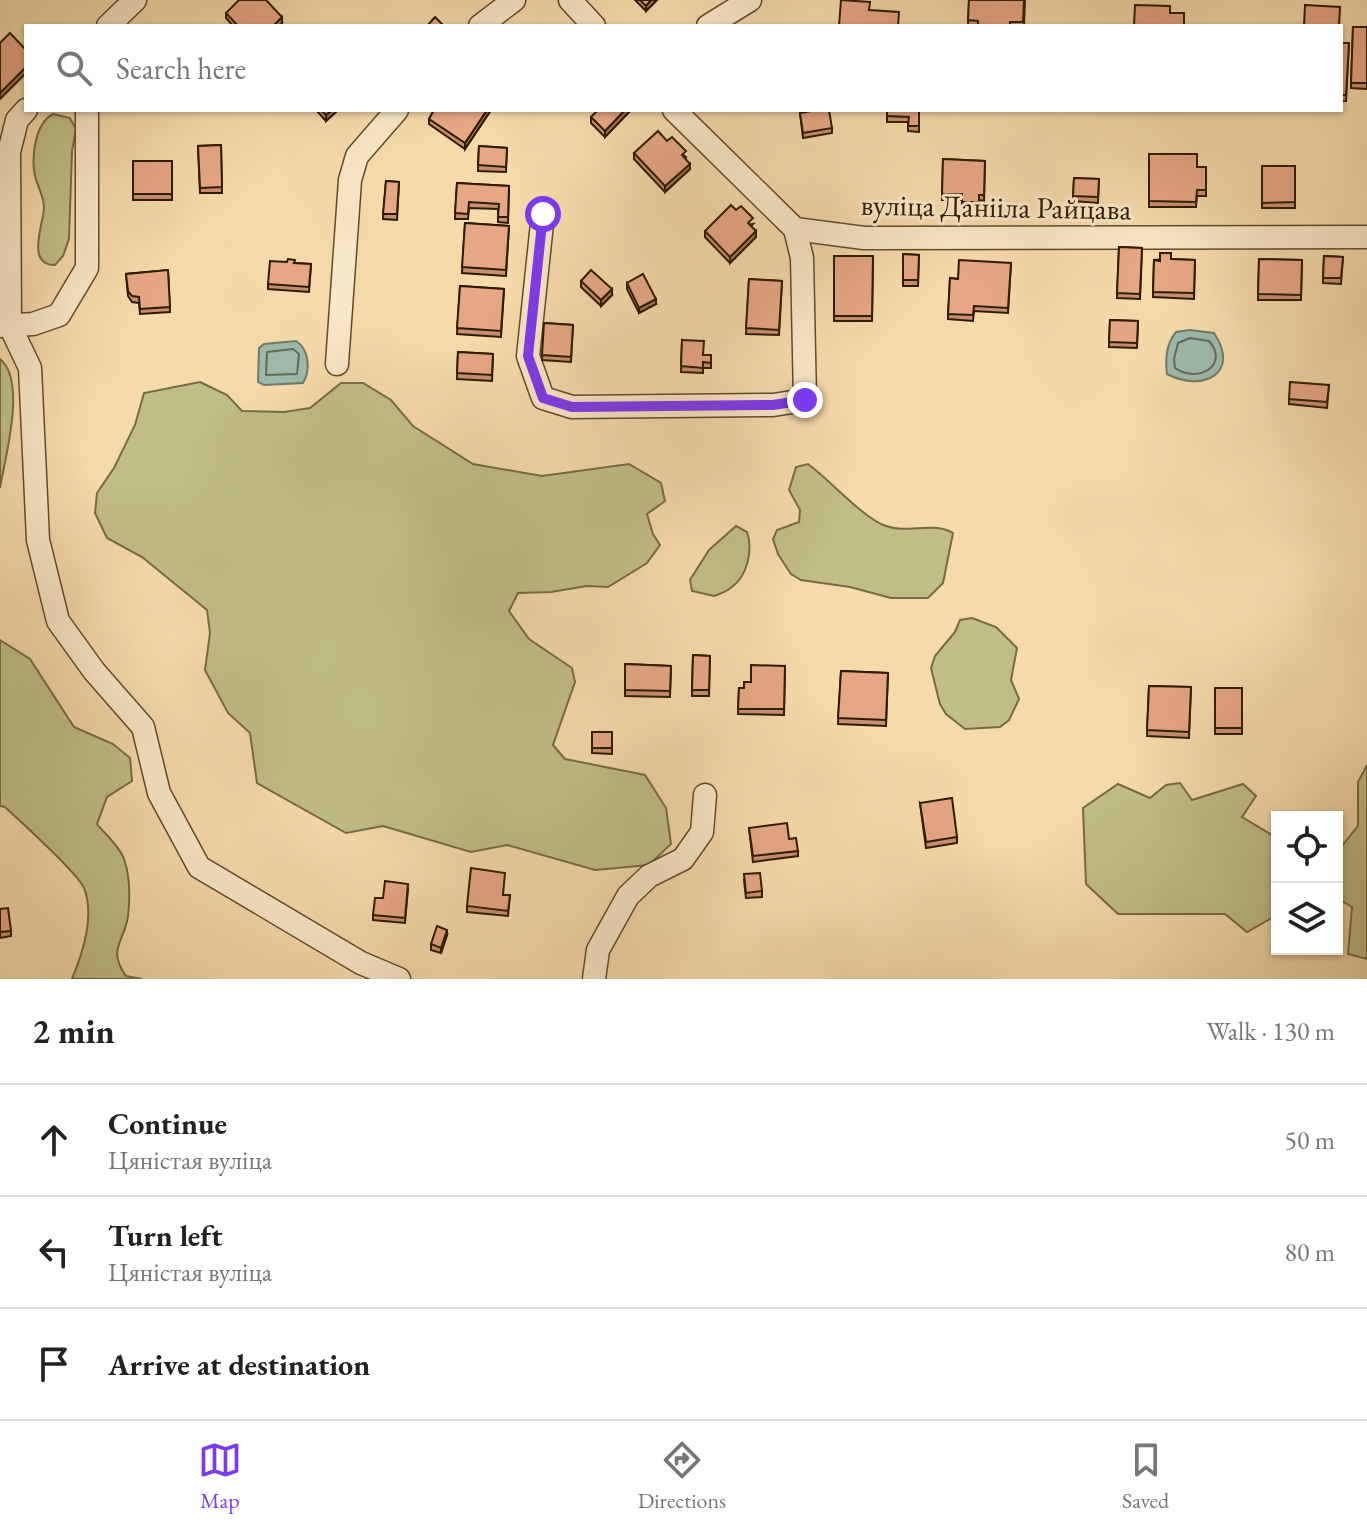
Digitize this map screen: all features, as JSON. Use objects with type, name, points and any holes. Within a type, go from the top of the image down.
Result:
[{"type":"street","points":[[110,24],[135,0]]},
{"type":"street","points":[[483,24],[514,0]]},
{"type":"street","points":[[570,0],[592,24]]},
{"type":"street","points":[[711,24],[750,0]]},
{"type":"street","points":[[24,112],[17,120],[9,152],[5,326],[30,368],[38,540],[58,621],[94,671],[143,727],[159,793],[199,867],[361,963],[399,979]]},
{"type":"street","points":[[5,326],[33,324],[59,315],[87,268],[87,112]]},
{"type":"street","points":[[337,364],[350,180],[357,156],[395,112]]},
{"type":"street","points":[[543,214],[528,356],[543,398],[572,407],[773,405],[805,400],[802,258],[795,229],[676,112]]},
{"type":"street","name":"вуліца Данііла Райцава","points":[[795,229],[864,238],[1367,237]]},
{"type":"street","points":[[594,979],[598,950],[628,896],[649,876],[683,859],[702,832],[705,795]]},
{"type":"shaded area","points":[[53,114],[70,118],[76,129],[72,151],[69,239],[63,256],[55,265],[46,263],[38,251],[44,207],[34,163],[39,131]]},
{"type":"shaded area","points":[[0,359],[8,370],[13,401],[0,488]]},
{"type":"shaded area","points":[[200,382],[227,395],[242,411],[284,412],[310,408],[341,383],[363,383],[391,400],[413,426],[473,464],[542,476],[629,464],[661,483],[665,501],[647,514],[660,545],[647,563],[608,587],[518,593],[509,611],[529,639],[572,668],[575,682],[553,745],[565,759],[645,775],[666,808],[671,844],[649,865],[595,870],[507,845],[471,852],[383,826],[346,833],[257,783],[250,733],[228,713],[205,670],[210,633],[207,610],[142,557],[107,538],[95,513],[97,493],[114,468],[135,425],[144,393]]},
{"type":"shaded area","points":[[808,464],[877,522],[894,528],[937,528],[953,533],[943,583],[928,598],[891,598],[850,587],[801,580],[791,574],[778,554],[773,539],[777,530],[799,522],[800,510],[789,490],[796,467]]},
{"type":"shaded area","points":[[736,526],[747,532],[749,539],[748,561],[742,576],[730,588],[714,596],[692,591],[690,580],[709,550]]},
{"type":"shaded area","points":[[972,618],[996,627],[1017,648],[1011,680],[1019,699],[1009,720],[1000,727],[965,729],[946,714],[940,704],[931,668],[935,656],[955,632],[960,620]]},
{"type":"shaded area","points":[[0,640],[30,659],[74,727],[113,744],[130,758],[132,781],[107,797],[97,824],[119,850],[127,873],[128,916],[117,952],[120,967],[126,976],[142,979],[72,979],[84,946],[88,922],[84,888],[48,847],[5,807],[0,806]]},
{"type":"shaded area","points":[[1367,765],[1367,959],[1348,954],[1352,907],[1343,902],[1343,845],[1358,826],[1358,782]]},
{"type":"shaded area","points":[[1180,783],[1192,800],[1243,784],[1256,796],[1242,817],[1271,834],[1271,918],[1247,932],[1225,914],[1118,914],[1086,884],[1083,808],[1118,784],[1150,798],[1166,785]]},
{"type":"water","points":[[1176,332],[1214,333],[1221,347],[1223,359],[1220,369],[1205,380],[1180,379],[1167,374],[1166,357],[1170,342]]},
{"type":"water","points":[[296,341],[304,349],[307,360],[303,383],[264,385],[258,382],[259,348],[264,344]]},
{"type":"building","points":[[239,0],[266,0],[282,17],[275,24],[236,24],[226,13]]},
{"type":"building","points":[[841,0],[870,2],[869,10],[899,12],[898,24],[839,24]]},
{"type":"building","points":[[969,0],[1024,0],[1023,22],[978,24],[978,21],[968,20]]},
{"type":"building","points":[[1135,5],[1170,6],[1170,13],[1184,13],[1184,24],[1134,24]]},
{"type":"building","points":[[1305,5],[1340,7],[1339,24],[1304,24]]},
{"type":"building","points":[[435,17],[442,24],[429,24]]},
{"type":"building","points":[[1353,27],[1367,27],[1367,83],[1351,83]]},
{"type":"building","points":[[10,33],[24,48],[24,69],[0,93],[0,43]]},
{"type":"building","points":[[1343,43],[1349,43],[1346,95],[1343,95]]},
{"type":"building","points":[[433,112],[486,112],[465,143],[429,119]]},
{"type":"building","points":[[596,112],[623,112],[605,131],[591,117]]},
{"type":"building","points":[[829,112],[832,128],[803,133],[800,113]]},
{"type":"building","points":[[887,112],[919,112],[919,126],[908,126],[909,117],[887,116]]},
{"type":"building","points":[[658,131],[667,141],[672,137],[686,151],[682,155],[690,164],[665,186],[634,153]]},
{"type":"building","points":[[221,145],[222,187],[200,188],[198,146]]},
{"type":"building","points":[[479,146],[507,148],[506,167],[478,165]]},
{"type":"building","points":[[1149,154],[1197,154],[1197,167],[1206,167],[1206,190],[1197,190],[1196,202],[1149,201]]},
{"type":"building","points":[[943,159],[985,161],[984,195],[979,195],[979,202],[962,202],[962,194],[942,194]]},
{"type":"building","points":[[133,161],[172,161],[172,194],[133,194]]},
{"type":"building","points":[[1262,166],[1295,166],[1295,202],[1262,203]]},
{"type":"building","points":[[1074,178],[1099,179],[1098,197],[1073,196]]},
{"type":"building","points":[[386,181],[399,182],[397,214],[383,214]]},
{"type":"building","points":[[457,183],[509,186],[508,217],[498,217],[499,204],[469,202],[468,214],[455,213]]},
{"type":"building","points":[[731,205],[736,210],[741,206],[753,218],[748,223],[756,231],[730,257],[705,231]]},
{"type":"building","points":[[465,223],[509,226],[506,270],[462,267]]},
{"type":"building","points":[[1119,247],[1142,248],[1140,294],[1117,293]]},
{"type":"building","points":[[1160,253],[1171,253],[1171,259],[1195,260],[1194,293],[1153,292],[1154,260],[1160,261]]},
{"type":"building","points":[[903,254],[919,255],[918,280],[903,280]]},
{"type":"building","points":[[834,256],[873,256],[872,316],[834,316]]},
{"type":"building","points":[[1324,256],[1343,257],[1341,278],[1323,278]]},
{"type":"building","points":[[288,259],[295,260],[294,263],[311,264],[309,287],[268,284],[270,261],[287,262]]},
{"type":"building","points":[[1259,259],[1302,260],[1301,295],[1258,294]]},
{"type":"building","points":[[959,260],[1011,263],[1008,308],[974,306],[973,315],[948,314],[950,278],[958,279]]},
{"type":"building","points":[[168,270],[170,307],[140,309],[139,297],[132,296],[128,291],[126,274]]},
{"type":"building","points":[[591,270],[612,289],[601,300],[581,281]]},
{"type":"building","points":[[643,274],[656,299],[639,308],[627,283]]},
{"type":"building","points":[[749,279],[782,281],[779,330],[746,328]]},
{"type":"building","points":[[460,286],[504,289],[501,331],[457,328]]},
{"type":"building","points":[[1110,320],[1138,321],[1137,343],[1109,342]]},
{"type":"building","points":[[544,323],[573,325],[571,357],[542,355]]},
{"type":"building","points":[[682,340],[704,341],[703,355],[711,355],[711,363],[703,362],[703,368],[681,366]]},
{"type":"building","points":[[458,352],[493,354],[492,375],[457,373]]},
{"type":"building","points":[[1290,382],[1329,385],[1327,402],[1289,399]]},
{"type":"building","points":[[693,655],[710,656],[709,690],[692,690]]},
{"type":"building","points":[[625,664],[671,666],[670,691],[625,690]]},
{"type":"building","points":[[751,665],[785,666],[784,709],[738,709],[739,688],[744,688],[744,682],[751,682]]},
{"type":"building","points":[[841,671],[888,673],[886,720],[838,718]]},
{"type":"building","points":[[1149,686],[1191,687],[1189,732],[1147,730]]},
{"type":"building","points":[[1215,688],[1242,688],[1242,728],[1215,728]]},
{"type":"building","points":[[592,732],[612,732],[612,748],[592,748]]},
{"type":"building","points":[[952,798],[957,837],[926,842],[920,803]]},
{"type":"building","points":[[787,823],[789,839],[796,838],[798,851],[753,856],[749,828]]},
{"type":"building","points":[[471,868],[505,873],[503,895],[510,895],[508,911],[467,906]]},
{"type":"building","points":[[760,873],[762,891],[746,893],[744,874]]},
{"type":"building","points":[[385,881],[408,884],[405,918],[373,915],[375,898],[383,898]]},
{"type":"building","points":[[8,908],[11,931],[0,932],[0,909]]},
{"type":"building","points":[[437,926],[447,930],[441,948],[431,944]]},
{"type":"route","points":[[543,214],[528,356],[543,398],[572,407],[773,405],[805,400]]}]
